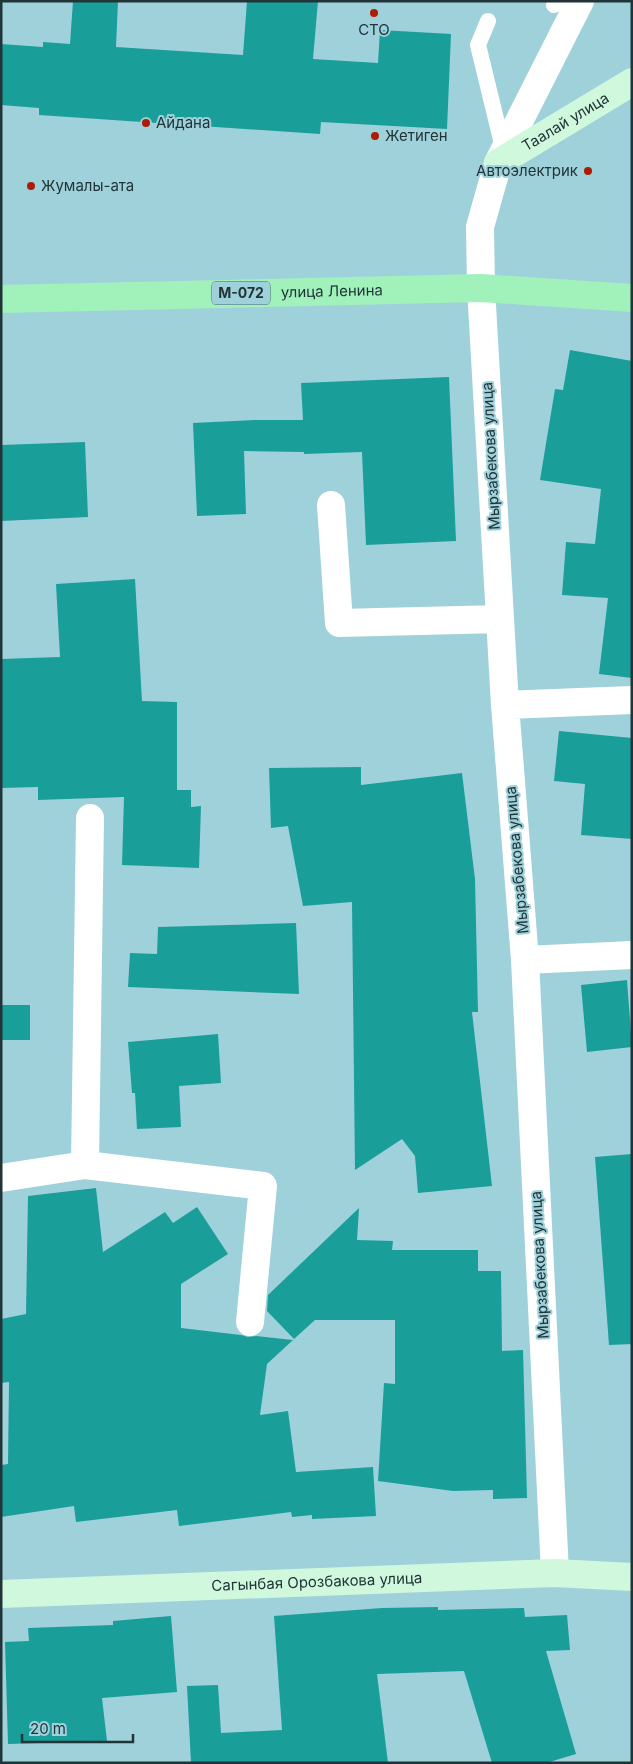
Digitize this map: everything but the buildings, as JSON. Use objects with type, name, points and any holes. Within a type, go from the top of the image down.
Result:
[{"type":"main road","name":"улица Ленина","points":[[1,299],[481,288],[632,298]]},
{"type":"street","name":"Мырзабекова улица","points":[[555,1573],[525,960],[505,705],[481,288],[480,227],[501,158],[563,3]]},
{"type":"street","name":"Таалай улица","points":[[501,158],[632,82]]},
{"type":"street","points":[[331,505],[339,623],[500,619]]},
{"type":"street","points":[[505,705],[632,700]]},
{"type":"street","points":[[86,1164],[90,818]]},
{"type":"street","points":[[525,960],[632,955]]},
{"type":"street","points":[[1,1178],[86,1164],[263,1186],[250,1322]]},
{"type":"street","name":"Сагынбая Орозбакова улица","points":[[1,1594],[555,1573],[632,1577]]},
{"type":"lane","points":[[488,21],[478,45],[501,158]]},
{"type":"place","name":"СТО","points":[[374,13]]},
{"type":"place","name":"Айдана","points":[[146,123]]},
{"type":"place","name":"Жетиген","points":[[375,136]]},
{"type":"place","name":"Автоэлектрик","points":[[588,171]]},
{"type":"place","name":"Жумалы-ата","points":[[31,186]]}]
